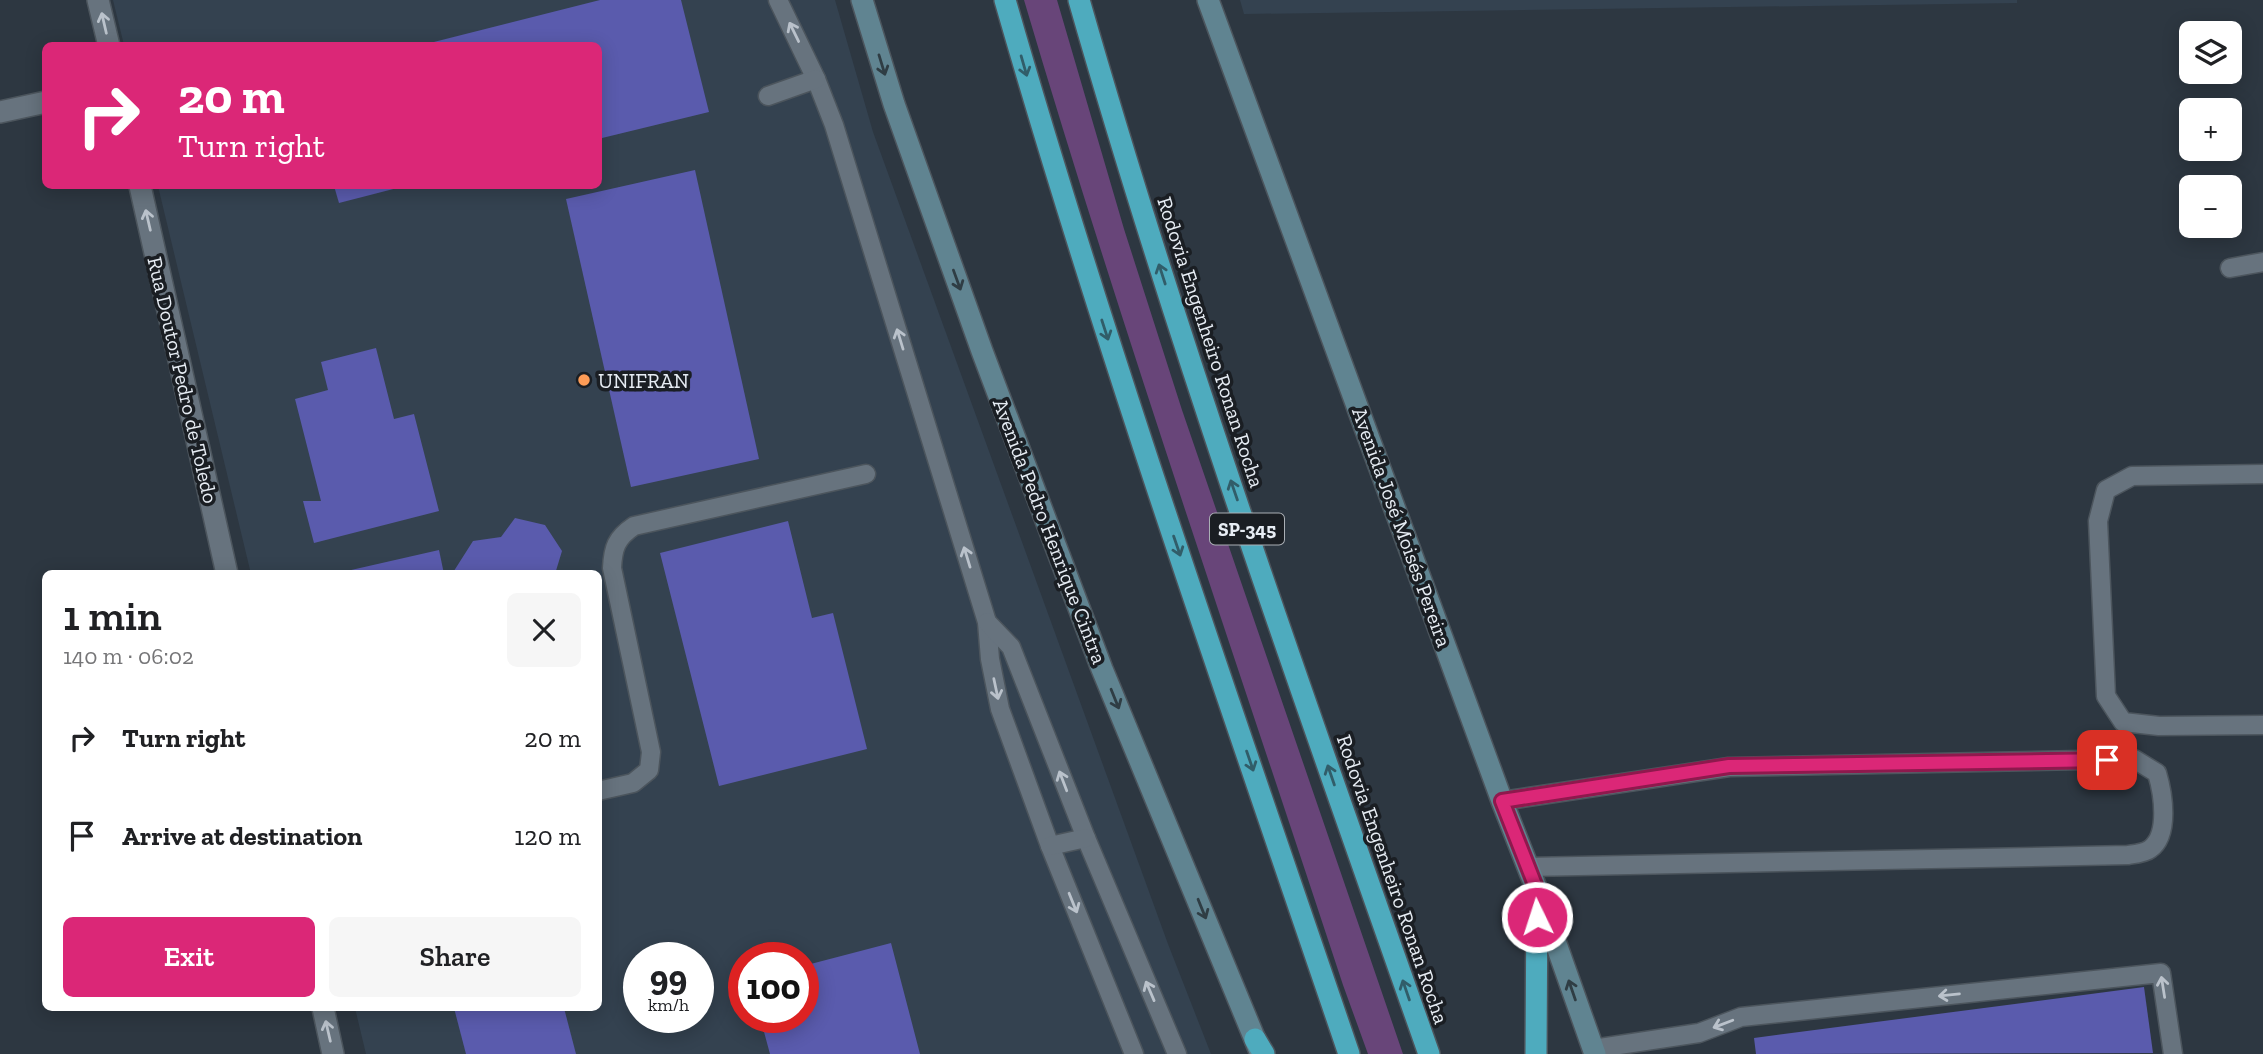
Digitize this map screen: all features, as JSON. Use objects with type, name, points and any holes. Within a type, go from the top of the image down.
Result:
[{"type":"highway","points":[[1005,0],[1051,160],[1119,374],[1349,1054]]},
{"type":"highway","name":"Rodovia Engenheiro Ronan Rocha","points":[[1079,0],[1122,149],[1188,355],[1429,1054]]},
{"type":"highway","points":[[1536,1054],[1537,890]]},
{"type":"street","points":[[98,0],[108,42]]},
{"type":"street","name":"Avenida Pedro Henrique Cintra","points":[[862,0],[894,104],[1097,656],[1260,1049]]},
{"type":"street","name":"Avenida José Moisés Pereira","points":[[1208,0],[1594,1051]]},
{"type":"street","points":[[0,112],[42,103]]},
{"type":"street","name":"Rua Doutor Pedro de Toledo","points":[[141,189],[226,570]]},
{"type":"street","points":[[324,1011],[333,1054]]},
{"type":"lane","points":[[778,0],[816,79],[834,125],[987,622],[990,659],[1000,709],[1050,846],[1134,1054]]},
{"type":"lane","points":[[768,96],[816,79]]},
{"type":"lane","points":[[2230,268],[2263,262]]},
{"type":"lane","points":[[602,790],[634,783],[649,770],[651,752],[612,568],[613,547],[621,535],[634,526],[866,474]]},
{"type":"lane","points":[[2263,474],[2133,476],[2106,489],[2098,521],[2106,696],[2123,722],[2159,726],[2263,724]]},
{"type":"lane","points":[[987,622],[1011,647],[1086,838],[1177,1054]]},
{"type":"lane","points":[[1502,801],[1729,766],[2134,759],[2158,773],[2164,798],[2160,838],[2149,851],[2129,855],[1528,867]]},
{"type":"lane","points":[[1050,846],[1086,838]]},
{"type":"lane","points":[[1594,1051],[1699,1033],[1741,1017],[2161,972],[2173,1054]]},
{"type":"shaded area","name":"UNIFRAN","points":[[113,0],[835,0],[873,132],[1168,944],[1211,1054],[366,1054],[356,1011],[602,1011],[602,570],[250,570],[159,189],[602,189],[602,42],[123,42]]},
{"type":"shaded area","points":[[1024,0],[1057,0],[1124,229],[1182,410],[1403,1054],[1368,1054],[1343,985],[1140,371]]},
{"type":"shaded area","points":[[1240,0],[2017,0],[2017,3],[1244,14]]},
{"type":"building","points":[[600,0],[681,0],[709,112],[602,138],[602,42],[434,42]]},
{"type":"building","points":[[695,170],[759,459],[631,487],[566,199]]},
{"type":"building","points":[[335,189],[393,189],[339,203]]},
{"type":"building","points":[[376,348],[394,419],[414,414],[439,511],[314,543],[303,501],[321,501],[295,399],[328,390],[321,362]]},
{"type":"building","points":[[515,518],[545,525],[562,551],[556,570],[455,570],[473,541],[501,537]]},
{"type":"building","points":[[788,521],[812,618],[833,613],[867,749],[719,786],[660,553]]},
{"type":"building","points":[[439,550],[443,570],[351,570]]},
{"type":"building","points":[[891,943],[920,1054],[770,1054],[764,1033],[819,1033],[819,962]]},
{"type":"building","points":[[2144,987],[2153,1053],[1756,1054],[1754,1038]]},
{"type":"building","points":[[455,1011],[565,1011],[576,1054],[466,1054]]},
{"type":"place","name":"UNIFRAN","points":[[584,380]]},
{"type":"route","points":[[1537,917],[1537,890],[1502,801],[1729,766],[2107,760]]}]
